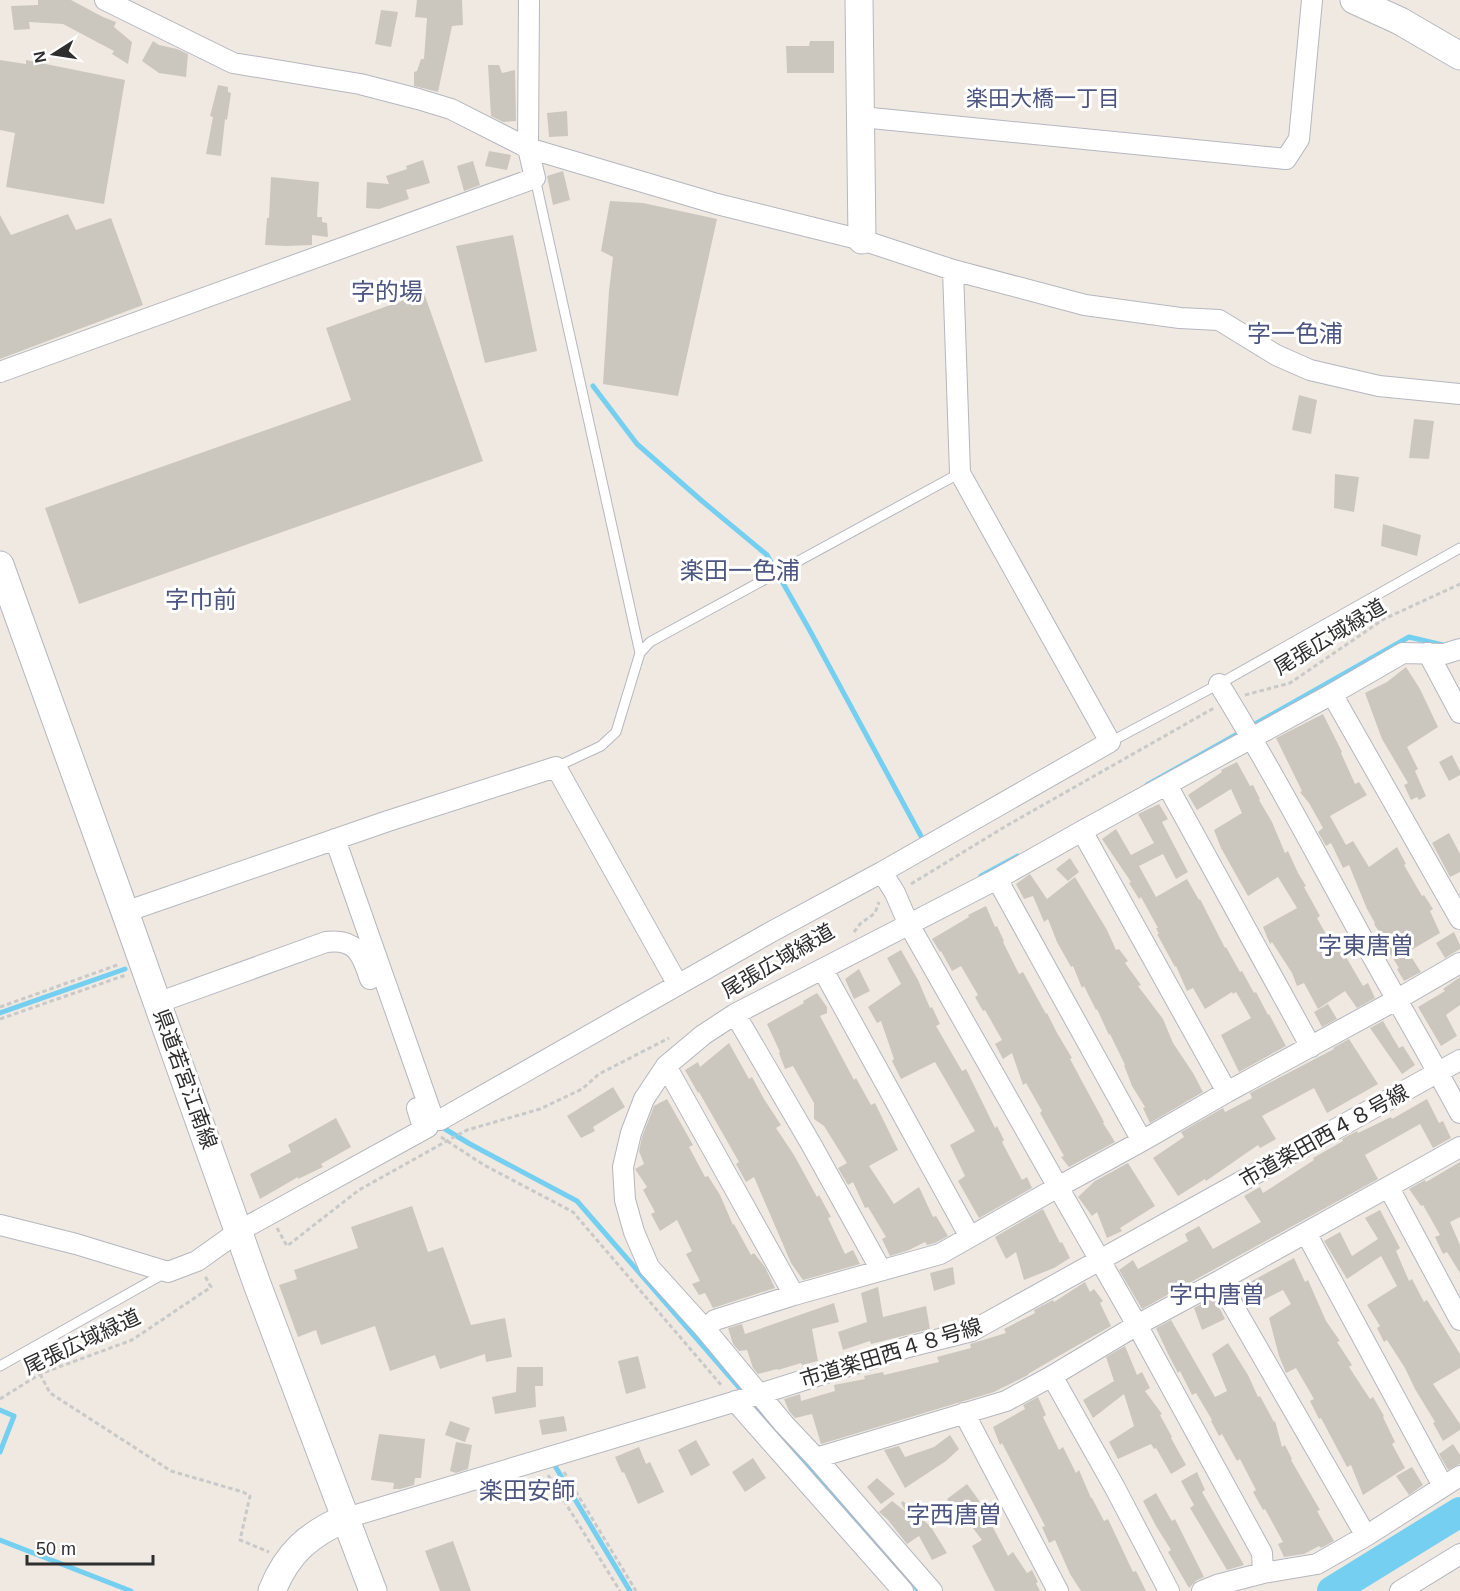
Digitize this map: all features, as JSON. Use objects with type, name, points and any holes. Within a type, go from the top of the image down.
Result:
[{"type":"main road","points":[[859,0],[862,240]]},
{"type":"main road","points":[[1354,0],[1400,21],[1460,56]]},
{"type":"main road","name":"県道若宮江南線","points":[[0,565],[257,1284],[373,1591]]},
{"type":"main road","points":[[272,1591],[287,1562],[302,1545],[315,1533],[346,1518]]},
{"type":"street","points":[[105,0],[233,63],[360,84],[418,99],[451,109],[528,148],[717,204],[862,240],[953,270],[1085,305],[1180,318],[1219,320],[1276,355],[1310,370],[1379,386],[1460,394]]},
{"type":"street","points":[[0,372],[535,178],[528,148],[529,0]]},
{"type":"street","points":[[861,117],[1286,159],[1299,140],[1312,0]]},
{"type":"street","points":[[335,839],[432,1115],[440,1120],[1110,742],[960,473],[953,270]]},
{"type":"street","points":[[932,1591],[649,1267],[634,1232],[625,1200],[623,1167],[631,1133],[644,1099],[666,1066],[703,1035],[735,1014],[997,879],[1167,785],[1248,732],[1332,694],[1403,653],[1444,654],[1460,649]]},
{"type":"street","points":[[1428,653],[1460,713]]},
{"type":"street","points":[[1224,691],[1460,1113]]},
{"type":"street","points":[[1332,694],[1460,919]]},
{"type":"street","points":[[125,912],[335,839],[556,767],[678,985]]},
{"type":"street","points":[[1167,785],[1311,1047]]},
{"type":"street","points":[[1082,831],[1227,1092]]},
{"type":"street","points":[[882,872],[895,893],[908,923],[1137,1325],[1262,1553],[1263,1574]]},
{"type":"street","points":[[997,879],[1142,1141]]},
{"type":"street","points":[[0,1225],[76,1244],[168,1272],[197,1261],[239,1231],[428,1127],[421,1121],[362,956],[349,944],[339,940],[326,942],[157,1003]]},
{"type":"street","points":[[705,1329],[715,1320],[940,1254],[1460,963]]},
{"type":"street","points":[[823,970],[970,1237]]},
{"type":"street","points":[[735,1014],[811,1144],[880,1270]]},
{"type":"street","name":"市道楽田西４８号線","points":[[346,1518],[908,1347],[972,1331],[1460,1060]]},
{"type":"street","points":[[666,1066],[794,1295]]},
{"type":"street","points":[[816,1458],[1006,1401],[1137,1325],[1460,1147]]},
{"type":"street","points":[[1389,1188],[1460,1320]]},
{"type":"street","points":[[1202,1591],[1263,1574],[1317,1564],[1366,1536],[1452,1481],[1306,1233]]},
{"type":"street","points":[[1219,1281],[1366,1536]]},
{"type":"street","points":[[1052,1376],[1115,1488],[1169,1591]]},
{"type":"street","points":[[735,1401],[903,1591]]},
{"type":"street","points":[[964,1413],[1058,1591]]},
{"type":"street","points":[[1400,1591],[1460,1554]]},
{"type":"lane","points":[[535,178],[640,653]]},
{"type":"lane","points":[[556,767],[601,746],[616,732],[640,653],[650,642],[960,473]]},
{"type":"lane","points":[[1110,742],[1224,691],[1460,548]]},
{"type":"lane","points":[[0,1366],[168,1272]]},
{"type":"path","name":"尾張広域緑道","points":[[849,939],[860,924],[875,914],[878,903],[1224,691],[1290,683],[1384,619],[1460,584]]},
{"type":"path","points":[[0,1007],[143,963]]},
{"type":"path","points":[[0,1019],[143,963]]},
{"type":"path","points":[[269,1215],[287,1246],[359,1190],[454,1137],[467,1130],[540,1109],[582,1089],[600,1074],[674,1035]]},
{"type":"path","points":[[428,1127],[484,1165],[573,1212],[735,1401]]},
{"type":"path","name":"尾張広域緑道","points":[[0,1400],[40,1374],[132,1340],[211,1287],[197,1261]]},
{"type":"path","points":[[40,1374],[50,1393],[171,1471],[243,1492],[250,1497],[240,1540],[287,1562]]},
{"type":"path","points":[[547,1458],[620,1591]]},
{"type":"path","points":[[547,1458],[636,1591]]},
{"type":"building","points":[[38,0],[71,0],[116,22],[114,27],[132,42],[128,64],[112,54],[114,51],[63,24],[29,22],[30,29],[14,30],[11,6],[38,5]]},
{"type":"building","points":[[417,0],[462,0],[463,25],[452,26],[438,92],[414,86],[414,72],[417,71],[421,59],[424,59],[427,18],[415,17]]},
{"type":"building","points":[[381,10],[398,12],[391,47],[375,44]]},
{"type":"building","points":[[153,41],[188,54],[186,77],[159,73],[142,61]]},
{"type":"building","points":[[810,41],[834,41],[834,73],[787,73],[786,46],[809,46]]},
{"type":"building","points":[[0,60],[26,64],[26,60],[125,80],[104,204],[6,187],[15,133],[0,130]]},
{"type":"building","points":[[488,65],[499,65],[502,73],[515,70],[516,121],[503,122],[491,116]]},
{"type":"building","points":[[218,85],[228,87],[228,92],[231,93],[227,120],[225,119],[221,156],[206,154],[213,117],[210,116]]},
{"type":"building","points":[[567,111],[568,136],[549,137],[547,113]]},
{"type":"building","points":[[489,151],[511,155],[507,170],[485,166]]},
{"type":"building","points":[[423,160],[430,183],[406,190],[409,199],[379,209],[366,208],[367,182],[389,184],[386,176],[407,169],[406,166]]},
{"type":"building","points":[[473,161],[480,185],[464,191],[457,166]]},
{"type":"building","points":[[563,171],[570,200],[553,205],[547,176]]},
{"type":"building","points":[[271,177],[319,182],[317,217],[322,217],[322,222],[327,223],[328,237],[312,235],[312,245],[265,245]]},
{"type":"building","points":[[610,201],[643,203],[717,219],[678,396],[603,384],[613,257],[601,251]]},
{"type":"building","points":[[68,214],[76,230],[111,218],[143,305],[0,359],[0,215],[11,235]]},
{"type":"building","points":[[513,235],[537,351],[485,363],[456,246]]},
{"type":"building","points":[[424,293],[483,461],[79,604],[45,508],[351,400],[326,328]]},
{"type":"building","points":[[1299,395],[1317,400],[1311,434],[1292,430]]},
{"type":"building","points":[[1414,419],[1434,421],[1429,459],[1409,458]]},
{"type":"building","points":[[1335,474],[1359,477],[1354,512],[1334,508]]},
{"type":"building","points":[[1383,524],[1421,535],[1417,556],[1381,546]]},
{"type":"building","points":[[1406,667],[1420,689],[1438,727],[1407,747],[1418,769],[1415,771],[1426,796],[1419,800],[1417,797],[1411,800],[1404,785],[1408,783],[1382,739],[1365,693],[1387,682]]},
{"type":"building","points":[[1323,714],[1355,784],[1359,782],[1367,795],[1330,816],[1346,845],[1353,841],[1369,867],[1397,847],[1406,864],[1404,865],[1422,896],[1424,895],[1433,909],[1430,911],[1440,933],[1408,952],[1421,972],[1404,981],[1386,947],[1388,945],[1374,924],[1349,865],[1343,868],[1331,843],[1326,846],[1318,832],[1323,828],[1300,792],[1302,791],[1276,738]]},
{"type":"building","points":[[1452,755],[1460,775],[1449,781],[1439,762]]},
{"type":"building","points":[[1237,762],[1250,786],[1253,785],[1285,853],[1288,851],[1320,916],[1317,918],[1333,947],[1339,945],[1363,986],[1368,983],[1375,998],[1357,1008],[1345,991],[1318,1009],[1304,983],[1297,986],[1292,973],[1272,942],[1270,944],[1263,927],[1297,908],[1278,877],[1248,896],[1221,848],[1214,830],[1242,813],[1231,789],[1197,810],[1188,795],[1222,772],[1221,770]]},
{"type":"building","points":[[1159,804],[1168,819],[1162,822],[1188,872],[1176,879],[1163,854],[1139,866],[1156,897],[1187,879],[1225,948],[1240,972],[1242,971],[1254,993],[1256,992],[1286,1046],[1239,1072],[1221,1035],[1251,1018],[1236,992],[1233,994],[1232,992],[1205,1009],[1193,988],[1187,991],[1176,966],[1157,934],[1159,934],[1156,928],[1158,928],[1141,897],[1139,899],[1129,883],[1131,882],[1102,839],[1116,829],[1131,855],[1154,843],[1138,814]]},
{"type":"building","points":[[1449,833],[1460,854],[1460,872],[1450,877],[1432,843]]},
{"type":"building","points":[[1070,858],[1079,872],[1068,881],[1056,869]]},
{"type":"building","points":[[1030,874],[1047,899],[1075,877],[1107,930],[1116,950],[1119,949],[1128,961],[1125,963],[1141,985],[1138,986],[1163,1019],[1173,1043],[1203,1092],[1150,1123],[1143,1108],[1145,1107],[1132,1086],[1110,1034],[1084,986],[1082,988],[1073,966],[1071,967],[1057,942],[1048,919],[1044,922],[1033,896],[1024,899],[1016,884]]},
{"type":"building","points":[[986,906],[1019,974],[1023,972],[1047,1013],[1115,1142],[1069,1167],[1061,1157],[1064,1156],[1040,1113],[1042,1111],[1026,1083],[1023,1085],[1012,1053],[1003,1059],[995,1044],[1002,1040],[975,997],[978,995],[961,966],[952,971],[932,939]]},
{"type":"building","points":[[1454,932],[1460,949],[1445,958],[1436,943]]},
{"type":"building","points":[[901,950],[940,1024],[936,1026],[962,1071],[966,1069],[995,1128],[997,1126],[1004,1140],[1002,1142],[1022,1180],[1027,1177],[1032,1188],[979,1218],[958,1181],[965,1176],[950,1145],[975,1131],[935,1062],[901,1079],[892,1061],[894,1059],[881,1021],[877,1023],[868,1007],[901,984],[887,958]]},
{"type":"building","points":[[859,969],[870,991],[854,999],[845,979]]},
{"type":"building","points":[[1460,977],[1460,1005],[1446,1015],[1457,1036],[1441,1046],[1418,1007],[1445,991],[1443,989]]},
{"type":"building","points":[[817,993],[827,1007],[827,1013],[820,1016],[854,1080],[856,1078],[871,1105],[875,1103],[898,1150],[869,1166],[894,1204],[919,1187],[933,1217],[936,1216],[948,1236],[935,1243],[927,1245],[925,1242],[890,1256],[882,1239],[886,1237],[868,1207],[865,1208],[853,1182],[848,1185],[838,1168],[847,1163],[824,1126],[814,1119],[814,1103],[793,1066],[785,1069],[767,1024]]},
{"type":"building","points":[[1328,1004],[1337,1019],[1322,1027],[1314,1012]]},
{"type":"building","points":[[1383,1021],[1399,1048],[1403,1046],[1415,1065],[1402,1074],[1370,1028]]},
{"type":"building","points":[[1349,1039],[1378,1084],[1327,1113],[1314,1088],[1262,1116],[1276,1139],[1260,1148],[1258,1145],[1206,1181],[1205,1179],[1178,1196],[1153,1158],[1184,1137],[1181,1132],[1223,1108],[1225,1112],[1252,1098],[1250,1093]]},
{"type":"building","points":[[729,1043],[749,1079],[752,1077],[781,1125],[776,1128],[817,1197],[819,1195],[831,1217],[828,1218],[845,1254],[853,1250],[860,1264],[803,1280],[791,1263],[754,1177],[746,1182],[736,1164],[739,1162],[685,1070],[698,1062],[700,1067]]},
{"type":"building","points":[[613,1087],[625,1107],[593,1127],[595,1131],[581,1138],[567,1116]]},
{"type":"building","points":[[667,1099],[693,1145],[689,1147],[705,1177],[708,1176],[720,1195],[733,1225],[751,1255],[754,1253],[765,1267],[775,1288],[713,1308],[705,1293],[699,1295],[692,1284],[700,1281],[686,1254],[692,1251],[677,1220],[660,1231],[651,1214],[655,1212],[643,1190],[647,1187],[635,1169],[644,1164],[639,1151],[654,1106]]},
{"type":"building","points":[[1427,1099],[1439,1123],[1443,1121],[1451,1138],[1433,1148],[1420,1124],[1365,1155],[1378,1179],[1142,1309],[1119,1270],[1133,1260],[1138,1269],[1188,1241],[1185,1234],[1199,1226],[1213,1249],[1261,1222],[1244,1196],[1260,1187],[1263,1193],[1314,1160],[1313,1158],[1343,1141],[1342,1139],[1391,1117],[1392,1119]]},
{"type":"building","points":[[336,1118],[351,1147],[321,1164],[323,1167],[298,1179],[298,1177],[260,1199],[250,1174],[291,1152],[288,1145]]},
{"type":"building","points":[[1460,1162],[1460,1217],[1450,1222],[1460,1245],[1460,1273],[1447,1252],[1443,1254],[1435,1237],[1440,1235],[1423,1205],[1421,1206],[1409,1189]]},
{"type":"building","points":[[1128,1163],[1155,1206],[1120,1228],[1122,1231],[1107,1238],[1097,1212],[1092,1216],[1078,1197],[1095,1181]]},
{"type":"building","points":[[412,1206],[428,1252],[443,1247],[471,1325],[505,1318],[512,1357],[486,1362],[485,1354],[440,1369],[435,1355],[390,1371],[375,1326],[321,1345],[316,1330],[298,1337],[279,1285],[297,1279],[294,1270],[358,1248],[351,1227]]},
{"type":"building","points":[[1043,1209],[1070,1258],[1054,1268],[1024,1280],[1016,1252],[1006,1259],[995,1237]]},
{"type":"building","points":[[1380,1210],[1400,1248],[1396,1251],[1409,1281],[1412,1279],[1424,1302],[1427,1300],[1460,1354],[1460,1368],[1433,1384],[1460,1424],[1460,1430],[1443,1441],[1405,1368],[1387,1340],[1384,1342],[1377,1328],[1380,1326],[1367,1305],[1397,1286],[1381,1256],[1347,1279],[1324,1241],[1340,1232],[1352,1256],[1378,1239],[1365,1218]]},
{"type":"building","points":[[1294,1258],[1305,1282],[1308,1280],[1326,1321],[1340,1341],[1337,1342],[1352,1365],[1349,1367],[1370,1399],[1373,1397],[1384,1416],[1395,1442],[1392,1444],[1405,1468],[1363,1495],[1351,1465],[1347,1467],[1321,1418],[1319,1419],[1310,1401],[1314,1399],[1296,1368],[1286,1373],[1279,1356],[1269,1318],[1291,1304],[1283,1290],[1255,1304],[1243,1286]]},
{"type":"building","points":[[953,1267],[955,1284],[934,1291],[930,1273]]},
{"type":"building","points":[[1085,1282],[1090,1292],[1094,1289],[1103,1301],[1100,1303],[1111,1326],[1028,1375],[994,1392],[821,1444],[812,1414],[795,1418],[784,1399],[800,1394],[801,1401],[835,1391],[834,1385],[865,1379],[864,1376],[883,1372],[884,1375],[939,1362],[937,1357],[971,1348],[970,1344],[1006,1333],[1004,1329]]},
{"type":"building","points":[[878,1287],[883,1317],[926,1306],[930,1329],[871,1344],[870,1341],[843,1350],[838,1332],[867,1322],[861,1293]]},
{"type":"building","points":[[1214,1297],[1225,1319],[1202,1330],[1194,1308]]},
{"type":"building","points":[[834,1303],[839,1322],[812,1329],[818,1361],[758,1374],[753,1368],[747,1350],[739,1351],[733,1344],[728,1328],[742,1324],[745,1334]]},
{"type":"building","points":[[1171,1320],[1215,1397],[1227,1391],[1212,1354],[1228,1343],[1248,1375],[1258,1397],[1260,1396],[1275,1421],[1282,1447],[1285,1445],[1334,1541],[1304,1554],[1284,1557],[1278,1544],[1283,1542],[1253,1492],[1256,1490],[1240,1459],[1237,1461],[1222,1434],[1219,1436],[1196,1393],[1192,1395],[1168,1354],[1156,1328]]},
{"type":"building","points":[[1125,1346],[1137,1375],[1142,1372],[1150,1388],[1145,1391],[1162,1414],[1160,1415],[1186,1465],[1171,1474],[1156,1448],[1154,1449],[1151,1444],[1118,1459],[1109,1442],[1134,1426],[1124,1394],[1093,1418],[1083,1400],[1114,1381],[1106,1357]]},
{"type":"building","points":[[638,1356],[646,1388],[626,1394],[618,1361]]},
{"type":"building","points":[[517,1367],[543,1367],[543,1386],[535,1386],[536,1407],[495,1414],[492,1397],[516,1392]]},
{"type":"building","points":[[1038,1397],[1046,1415],[1043,1417],[1059,1450],[1063,1447],[1076,1473],[1079,1470],[1091,1498],[1104,1521],[1108,1519],[1133,1572],[1136,1571],[1146,1591],[1081,1591],[1070,1574],[1055,1540],[1049,1543],[1042,1527],[1045,1526],[1002,1443],[1000,1445],[993,1427],[1025,1409],[1023,1405]]},
{"type":"building","points":[[564,1416],[567,1431],[542,1435],[539,1420]]},
{"type":"building","points":[[450,1421],[470,1428],[465,1442],[445,1435]]},
{"type":"building","points":[[379,1434],[425,1439],[421,1478],[415,1478],[414,1485],[393,1489],[394,1483],[371,1480]]},
{"type":"building","points":[[950,1435],[959,1449],[946,1461],[905,1488],[884,1450],[899,1446],[905,1457],[934,1447]]},
{"type":"building","points":[[696,1440],[710,1465],[691,1476],[678,1450]]},
{"type":"building","points":[[456,1442],[472,1445],[468,1469],[456,1473],[450,1471]]},
{"type":"building","points":[[1453,1444],[1460,1455],[1460,1464],[1448,1470],[1439,1454]]},
{"type":"building","points":[[639,1447],[646,1464],[650,1462],[664,1492],[638,1504],[615,1457]]},
{"type":"building","points":[[753,1458],[766,1478],[745,1492],[732,1472]]},
{"type":"building","points":[[1412,1467],[1423,1485],[1409,1495],[1396,1476]]},
{"type":"building","points":[[1197,1472],[1205,1490],[1202,1492],[1244,1565],[1227,1570],[1190,1508],[1194,1505],[1181,1481]]},
{"type":"building","points":[[877,1478],[895,1494],[881,1504],[867,1487]]},
{"type":"building","points":[[967,1484],[978,1499],[1008,1556],[1013,1552],[1027,1573],[1032,1570],[1040,1591],[995,1591],[972,1546],[982,1540],[960,1511],[955,1514],[947,1499]]},
{"type":"building","points":[[1156,1493],[1172,1521],[1175,1519],[1204,1577],[1189,1588],[1168,1552],[1171,1550],[1143,1501]]},
{"type":"building","points":[[892,1501],[906,1512],[901,1503],[903,1501],[931,1527],[947,1553],[932,1560],[919,1536],[907,1544],[879,1512]]},
{"type":"building","points":[[453,1541],[471,1591],[440,1591],[425,1551]]},
{"type":"waterway","points":[[593,386],[637,444],[767,555],[921,836]]},
{"type":"waterway","points":[[1147,785],[1409,637],[1443,645]]},
{"type":"waterway","points":[[981,876],[1018,856]]},
{"type":"waterway","points":[[0,1013],[125,969]]},
{"type":"waterway","points":[[440,1126],[577,1201],[744,1393]]},
{"type":"waterway","points":[[752,1403],[919,1591]]},
{"type":"waterway","points":[[0,1410],[14,1416],[0,1452]]},
{"type":"waterway","points":[[552,1461],[630,1591]]},
{"type":"waterway","points":[[1332,1591],[1460,1512]]},
{"type":"waterway","points":[[0,1540],[131,1591]]},
{"type":"district","name":"楽田大橋一丁目","points":[[1043,98]]},
{"type":"district","name":"字的場","points":[[387,292]]},
{"type":"district","name":"字一色浦","points":[[1295,334]]},
{"type":"district","name":"楽田一色浦","points":[[740,571]]},
{"type":"district","name":"字巾前","points":[[201,600]]},
{"type":"district","name":"字東唐曽","points":[[1366,946]]},
{"type":"district","name":"字中唐曽","points":[[1217,1295]]},
{"type":"district","name":"楽田安師","points":[[527,1491]]},
{"type":"district","name":"字西唐曽","points":[[954,1515]]}]
